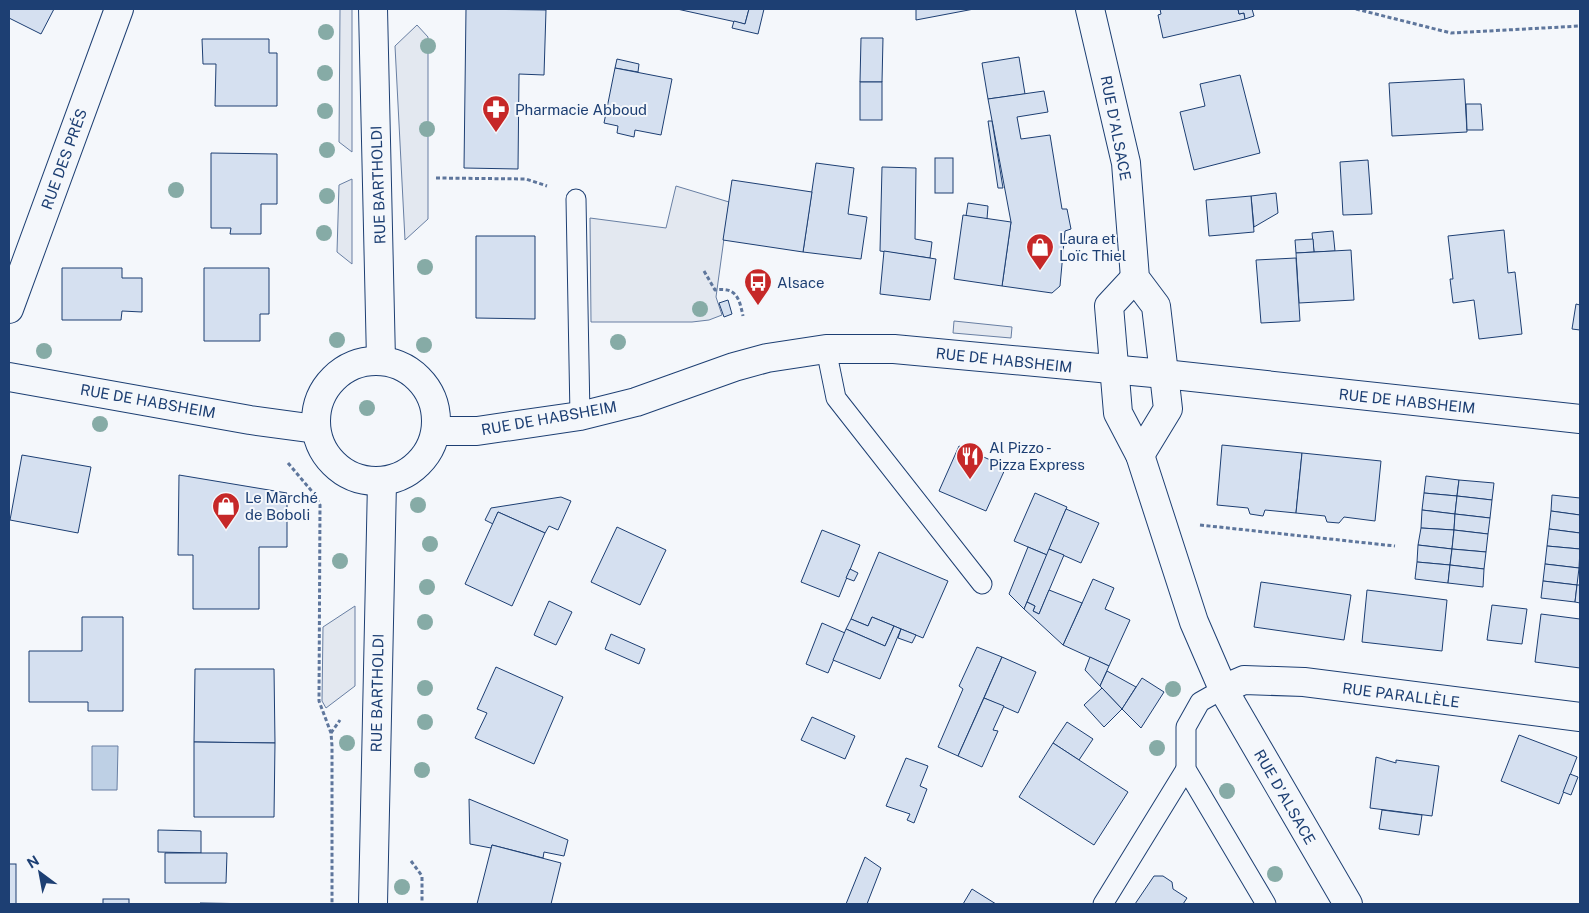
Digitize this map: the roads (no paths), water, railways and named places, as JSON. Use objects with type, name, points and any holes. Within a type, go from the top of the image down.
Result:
[{"type":"street","name":"RUE DES PRÉS","points":[[9,309],[119,9]]},
{"type":"street","name":"RUE BARTHOLDI","points":[[373,9],[381,360]]},
{"type":"street","name":"RUE D'ALSACE","points":[[1090,9],[1126,163],[1135,278],[1109,306],[1118,412],[1140,455],[1194,622],[1223,689],[1348,904]]},
{"type":"street","points":[[1135,278],[1156,306],[1168,409],[1140,455]]},
{"type":"street","name":"RUE DE HABSHEIM","points":[[436,431],[477,431],[580,416],[636,402],[734,367],[767,358],[826,349],[894,349],[1114,371],[1164,374],[1580,419]]},
{"type":"street","points":[[381,360],[398,364],[416,374],[429,391],[436,411],[436,431],[430,450],[417,466],[400,476],[382,482],[363,480],[346,473],[332,462],[321,446],[316,428],[317,408],[325,389],[339,374],[357,363],[381,360]]},
{"type":"street","name":"RUE DE HABSHEIM","points":[[9,377],[250,420],[316,428]]},
{"type":"street","name":"RUE BARTHOLDI","points":[[373,904],[382,482]]},
{"type":"street","name":"RUE PARALLÈLE","points":[[1223,689],[1244,680],[1304,682],[1580,717]]},
{"type":"lane","points":[[576,199],[580,416]]},
{"type":"lane","points":[[826,349],[836,398],[982,584]]},
{"type":"lane","points":[[1223,689],[1200,702],[1186,727],[1186,769],[1266,904]]},
{"type":"lane","points":[[1103,904],[1186,769]]},
{"type":"water","points":[[92,746],[118,746],[117,790],[92,790]]},
{"type":"place","name":"Pharmacie Abboud","points":[[496,133]]},
{"type":"place","name":"Laura et Loïc Thiel","points":[[1040,271]]},
{"type":"place","name":"Alsace","points":[[758,306]]},
{"type":"place","name":"Al Pizzo - Pizza Express","points":[[970,480]]},
{"type":"place","name":"Le Marché de Boboli","points":[[226,530]]}]
